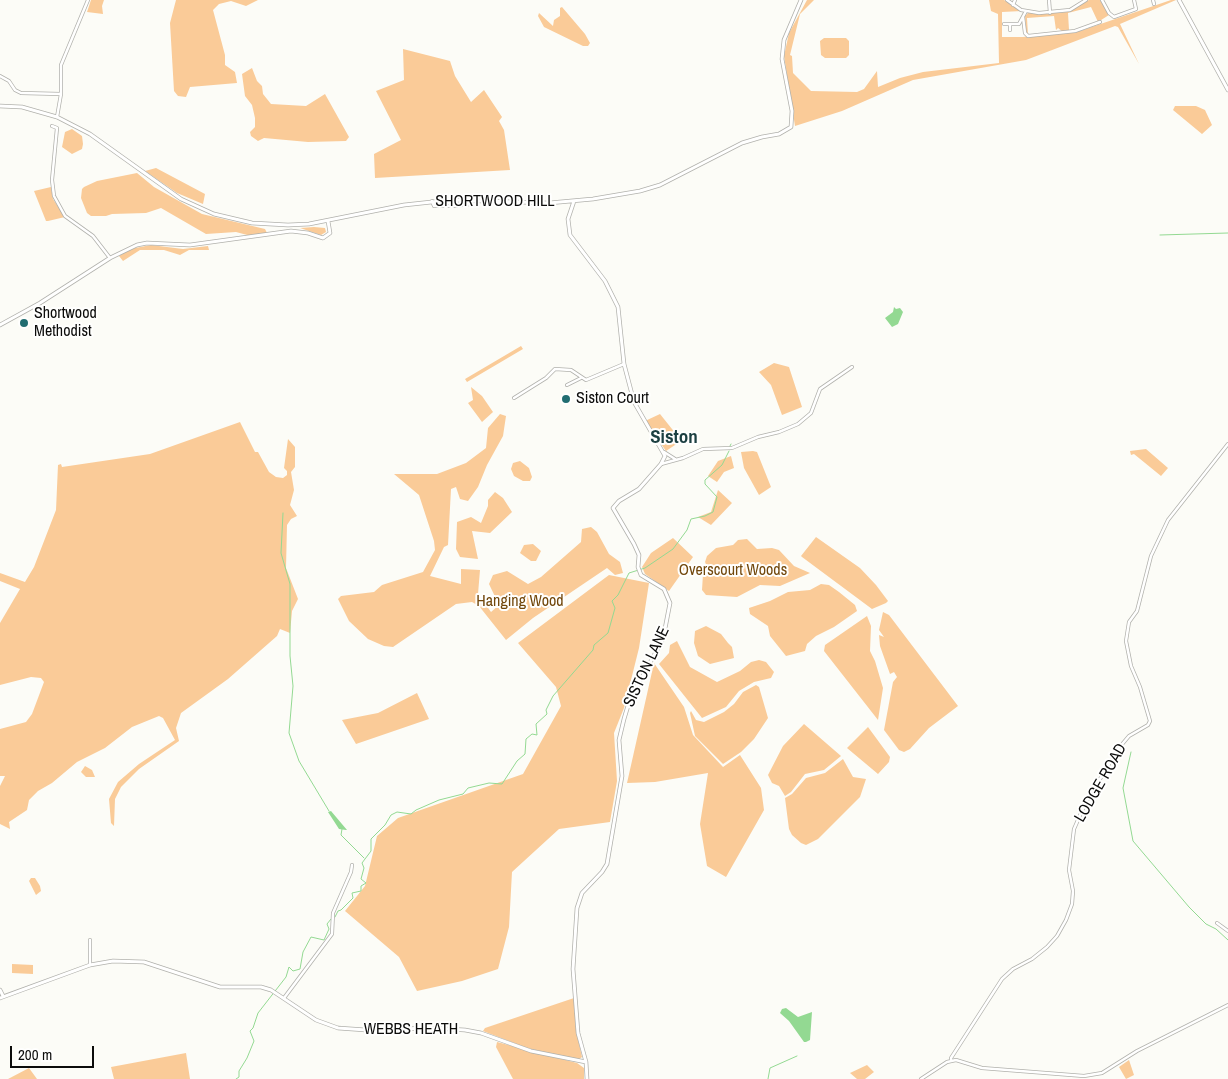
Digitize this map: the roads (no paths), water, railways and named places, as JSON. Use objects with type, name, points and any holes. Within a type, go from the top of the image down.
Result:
[{"type":"street","points":[[56,117],[61,94],[62,62],[88,0]]},
{"type":"street","name":"SHORTWOOD HILL","points":[[0,106],[22,107],[56,117],[96,138],[168,192],[214,214],[264,224],[288,225],[328,221],[432,201],[473,199],[572,202],[632,193],[660,185],[742,144],[786,131],[791,127],[792,121],[783,70],[784,40],[801,0]]},
{"type":"street","points":[[1006,0],[1026,11],[1050,13],[1070,10],[1085,0]]},
{"type":"street","points":[[1013,5],[1015,0]]},
{"type":"street","points":[[1049,0],[1050,13]]},
{"type":"street","points":[[1102,0],[1110,14],[1114,17],[1136,9],[1134,0]]},
{"type":"street","points":[[1179,0],[1228,90]]},
{"type":"street","points":[[1004,24],[1019,24],[1026,11]]},
{"type":"street","points":[[1023,17],[1025,33],[1028,36],[1076,31],[1100,22]]},
{"type":"street","points":[[1010,24],[1010,30]]},
{"type":"street","points":[[0,76],[9,81],[15,90],[21,93],[61,94]]},
{"type":"street","points":[[52,126],[57,128],[52,180],[54,196],[66,216],[93,236],[110,258]]},
{"type":"street","points":[[572,202],[567,224],[572,241],[602,277],[618,307],[624,364],[637,409],[664,452],[674,460]]},
{"type":"street","points":[[0,325],[40,304],[125,249],[147,243],[190,245],[292,231],[308,232],[323,238],[330,233],[328,221]]},
{"type":"street","points":[[514,398],[546,378],[556,369],[571,370],[586,380],[624,364]]},
{"type":"street","points":[[661,464],[703,449],[732,448],[798,424],[811,413],[820,389],[852,367]]},
{"type":"street","points":[[567,385],[581,378]]},
{"type":"street","name":"LODGE ROAD","points":[[951,1061],[951,1058],[1002,978],[1013,968],[1032,959],[1047,947],[1057,936],[1066,920],[1072,904],[1073,891],[1069,870],[1074,829],[1085,804],[1118,749],[1129,736],[1148,725],[1150,721],[1140,687],[1131,666],[1126,641],[1129,622],[1136,611],[1151,556],[1168,520],[1228,444]]},
{"type":"street","name":"SISTON LANE","points":[[586,1062],[578,1033],[575,1000],[574,960],[577,908],[582,892],[602,872],[606,864],[622,776],[619,740],[624,718],[630,699],[663,639],[670,609],[670,599],[667,592],[639,570],[639,555],[613,508],[618,501],[639,489],[661,464],[664,452]]},
{"type":"street","points":[[284,998],[332,934],[333,913],[351,872],[352,865]]},
{"type":"street","points":[[1217,923],[1228,931]]},
{"type":"street","points":[[0,990],[1,997],[90,965],[90,940]]},
{"type":"street","name":"WEBBS HEATH","points":[[90,965],[113,961],[144,962],[220,987],[254,986],[271,990],[316,1020],[338,1028],[366,1030],[432,1028],[465,1030],[481,1033],[531,1051],[586,1062]]},
{"type":"street","points":[[921,1079],[951,1061],[960,1061],[982,1068],[1065,1075],[1095,1075],[1109,1070],[1137,1051],[1228,1005]]},
{"type":"street","points":[[586,1062],[587,1079]]},
{"type":"waterway","points":[[1160,235],[1228,233]]},
{"type":"waterway","points":[[335,917],[338,911],[353,898],[352,893],[361,891],[361,886],[366,883],[361,879],[364,868],[362,863],[371,851],[371,839],[385,825],[391,815],[397,812],[411,814],[439,800],[463,794],[468,788],[489,783],[502,784],[517,761],[525,754],[526,739],[532,734],[537,735],[536,724],[547,714],[546,710],[553,696],[593,650],[594,645],[608,633],[615,608],[612,601],[618,595],[629,573],[645,568],[673,549],[687,530],[691,519],[713,512],[717,497],[705,484],[705,480],[722,465],[729,451]]},
{"type":"waterway","points":[[283,513],[281,553],[290,584],[290,656],[293,686],[289,733],[299,761],[329,811]]},
{"type":"waterway","points":[[1131,752],[1123,788],[1133,841],[1189,907],[1206,924],[1216,929],[1228,940]]},
{"type":"waterway","points":[[342,829],[341,835],[364,858]]},
{"type":"waterway","points":[[236,1079],[239,1077],[239,1071],[254,1041],[250,1031],[253,1028],[258,1013],[286,977],[289,967],[293,971],[300,969],[303,952],[311,937],[324,940],[329,929],[327,924],[331,919]]},
{"type":"waterway","points":[[768,1079],[770,1068],[797,1056]]},
{"type":"place","name":"Shortwood Methodist","points":[[24,323]]},
{"type":"place","name":"Siston Court","points":[[566,399]]},
{"type":"district","name":"Siston","points":[[674,438]]},
{"type":"park label","name":"Overscourt Woods","points":[[733,571]]},
{"type":"park label","name":"Hanging Wood","points":[[520,602]]}]
